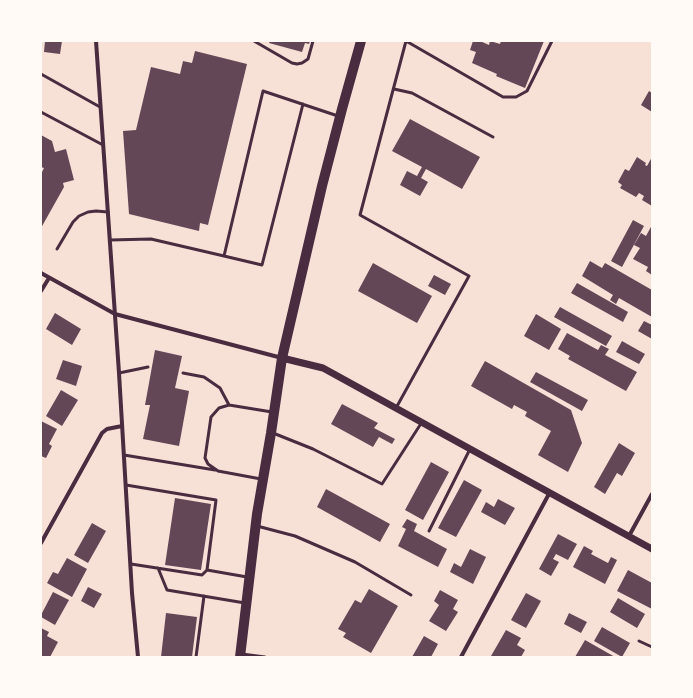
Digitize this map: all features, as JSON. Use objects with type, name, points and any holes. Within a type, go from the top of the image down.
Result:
[{"type":"main road","points":[[240,655],[262,479],[271,433],[282,358],[322,186],[361,41]]},
{"type":"street","points":[[96,41],[138,657]]},
{"type":"street","points":[[41,273],[115,314],[323,368],[652,549]]},
{"type":"street","points":[[41,291],[48,278]]},
{"type":"street","points":[[41,543],[102,433],[107,429],[122,426]]},
{"type":"street","points":[[461,657],[550,492]]},
{"type":"street","points":[[629,536],[652,494]]},
{"type":"lane","points":[[254,41],[292,63],[297,64],[302,64],[308,59],[313,41]]},
{"type":"lane","points":[[396,408],[469,276],[360,215],[406,41],[503,97],[516,97],[527,91],[552,41]]},
{"type":"lane","points":[[41,74],[100,107]]},
{"type":"lane","points":[[394,89],[412,93],[493,137]]},
{"type":"lane","points":[[224,256],[263,91],[340,117]]},
{"type":"lane","points":[[110,240],[150,239],[262,265],[303,104]]},
{"type":"lane","points":[[41,112],[103,145]]},
{"type":"lane","points":[[57,249],[73,222],[79,216],[88,212],[108,212]]},
{"type":"lane","points":[[119,373],[148,367]]},
{"type":"lane","points":[[183,373],[204,377],[220,388],[229,405]]},
{"type":"lane","points":[[218,470],[208,464],[205,458],[212,417],[219,408],[229,405],[274,412]]},
{"type":"lane","points":[[271,433],[313,449],[382,484],[422,422]]},
{"type":"lane","points":[[429,531],[470,449]]},
{"type":"lane","points":[[124,455],[218,470],[262,479]]},
{"type":"lane","points":[[126,485],[216,500],[207,570],[202,575],[131,564]]},
{"type":"lane","points":[[256,526],[295,536],[355,562],[411,595]]},
{"type":"lane","points":[[158,568],[167,590],[246,604]]},
{"type":"lane","points":[[207,570],[249,577]]},
{"type":"lane","points":[[196,657],[204,596]]},
{"type":"lane","points":[[639,641],[652,647]]},
{"type":"lane","points":[[240,655],[265,657]]},
{"type":"building","points":[[45,41],[62,41],[60,54],[44,52]]},
{"type":"building","points":[[270,41],[310,41],[309,44],[305,43],[302,52],[269,43]]},
{"type":"building","points":[[473,41],[480,41],[489,45],[490,41],[500,44],[501,41],[544,41],[525,88],[496,76],[497,74],[472,63],[476,52],[470,50]]},
{"type":"building","points":[[195,51],[247,64],[208,225],[200,223],[199,231],[129,214],[123,131],[136,130],[151,67],[180,74],[183,61],[192,63]]},
{"type":"building","points":[[649,91],[652,93],[652,112],[641,105]]},
{"type":"building","points":[[410,119],[480,157],[462,189],[426,169],[421,178],[428,182],[420,196],[400,185],[407,171],[417,176],[422,167],[392,151]]},
{"type":"building","points":[[41,135],[52,141],[55,152],[66,149],[74,180],[63,183],[64,187],[41,228],[41,174],[44,168],[41,167]]},
{"type":"building","points":[[637,157],[646,163],[645,165],[647,166],[652,157],[652,206],[642,200],[644,196],[639,193],[636,197],[620,188],[622,185],[618,182],[625,169],[629,171]]},
{"type":"building","points":[[633,220],[644,226],[622,267],[611,261]]},
{"type":"building","points":[[652,225],[652,275],[646,271],[648,267],[633,259],[640,248],[634,245],[641,233],[646,236]]},
{"type":"building","points":[[590,261],[602,268],[605,263],[652,290],[652,317],[619,298],[616,304],[610,300],[613,295],[582,276]]},
{"type":"building","points":[[373,263],[432,296],[417,323],[358,291]]},
{"type":"building","points":[[434,275],[451,284],[445,295],[428,286]]},
{"type":"building","points":[[577,283],[628,312],[623,322],[571,293]]},
{"type":"building","points":[[560,307],[612,336],[606,346],[554,317]]},
{"type":"building","points":[[55,313],[81,329],[72,345],[46,329]]},
{"type":"building","points":[[536,314],[561,329],[549,350],[524,336]]},
{"type":"building","points":[[644,321],[652,325],[652,339],[638,331]]},
{"type":"building","points":[[567,333],[598,350],[601,345],[609,349],[605,355],[637,372],[626,391],[568,359],[570,356],[558,349]]},
{"type":"building","points":[[622,341],[645,354],[639,364],[616,352]]},
{"type":"building","points":[[155,350],[182,356],[175,388],[189,391],[179,446],[143,439],[150,405],[145,405]]},
{"type":"building","points":[[63,360],[82,366],[76,386],[56,379]]},
{"type":"building","points":[[485,361],[571,410],[582,443],[568,472],[538,455],[551,431],[525,416],[527,412],[514,405],[512,409],[471,386]]},
{"type":"building","points":[[536,372],[588,400],[582,411],[530,382]]},
{"type":"building","points":[[61,390],[78,400],[62,426],[46,416]]},
{"type":"building","points":[[342,404],[378,423],[374,428],[395,439],[392,444],[379,437],[373,447],[331,424]]},
{"type":"building","points":[[41,421],[57,429],[49,444],[52,446],[46,458],[41,456]]},
{"type":"building","points":[[619,443],[635,453],[622,476],[617,473],[605,494],[594,487]]},
{"type":"building","points":[[431,462],[449,472],[423,520],[405,510]]},
{"type":"building","points":[[464,480],[482,490],[456,537],[438,528]]},
{"type":"building","points":[[326,489],[390,524],[380,542],[317,507]]},
{"type":"building","points":[[175,498],[211,504],[201,570],[165,565]]},
{"type":"building","points":[[498,499],[515,508],[505,525],[481,512],[486,502],[494,507]]},
{"type":"building","points":[[407,519],[417,524],[414,531],[447,549],[438,567],[398,546],[406,529],[402,527]]},
{"type":"building","points":[[92,523],[106,531],[88,563],[74,555]]},
{"type":"building","points":[[558,534],[577,544],[568,560],[556,554],[553,559],[559,562],[551,576],[539,569]]},
{"type":"building","points":[[584,546],[593,551],[591,554],[608,563],[611,557],[617,560],[605,584],[573,567]]},
{"type":"building","points":[[470,549],[486,557],[473,584],[450,572],[454,563],[461,567]]},
{"type":"building","points":[[67,558],[87,569],[72,597],[47,583],[53,572],[58,574]]},
{"type":"building","points":[[628,570],[652,583],[652,609],[617,591]]},
{"type":"building","points":[[88,587],[102,594],[94,608],[81,601]]},
{"type":"building","points":[[369,589],[398,606],[371,653],[343,637],[346,633],[338,629],[355,600],[361,603]]},
{"type":"building","points":[[440,590],[458,600],[453,609],[458,612],[446,631],[429,621],[439,605],[434,601]]},
{"type":"building","points":[[53,592],[69,600],[55,625],[41,617]]},
{"type":"building","points":[[526,593],[541,601],[526,628],[511,620]]},
{"type":"building","points":[[618,598],[645,614],[637,628],[610,612]]},
{"type":"building","points":[[166,613],[197,617],[192,657],[161,657]]},
{"type":"building","points":[[569,613],[587,622],[581,633],[564,624]]},
{"type":"building","points":[[602,627],[630,643],[622,657],[594,641]]},
{"type":"building","points":[[41,628],[49,632],[47,636],[58,642],[50,657],[41,657]]},
{"type":"building","points":[[506,630],[521,638],[517,645],[525,650],[521,657],[491,656]]},
{"type":"building","points":[[424,636],[438,644],[431,657],[412,657]]},
{"type":"building","points":[[585,640],[615,657],[575,657]]}]
